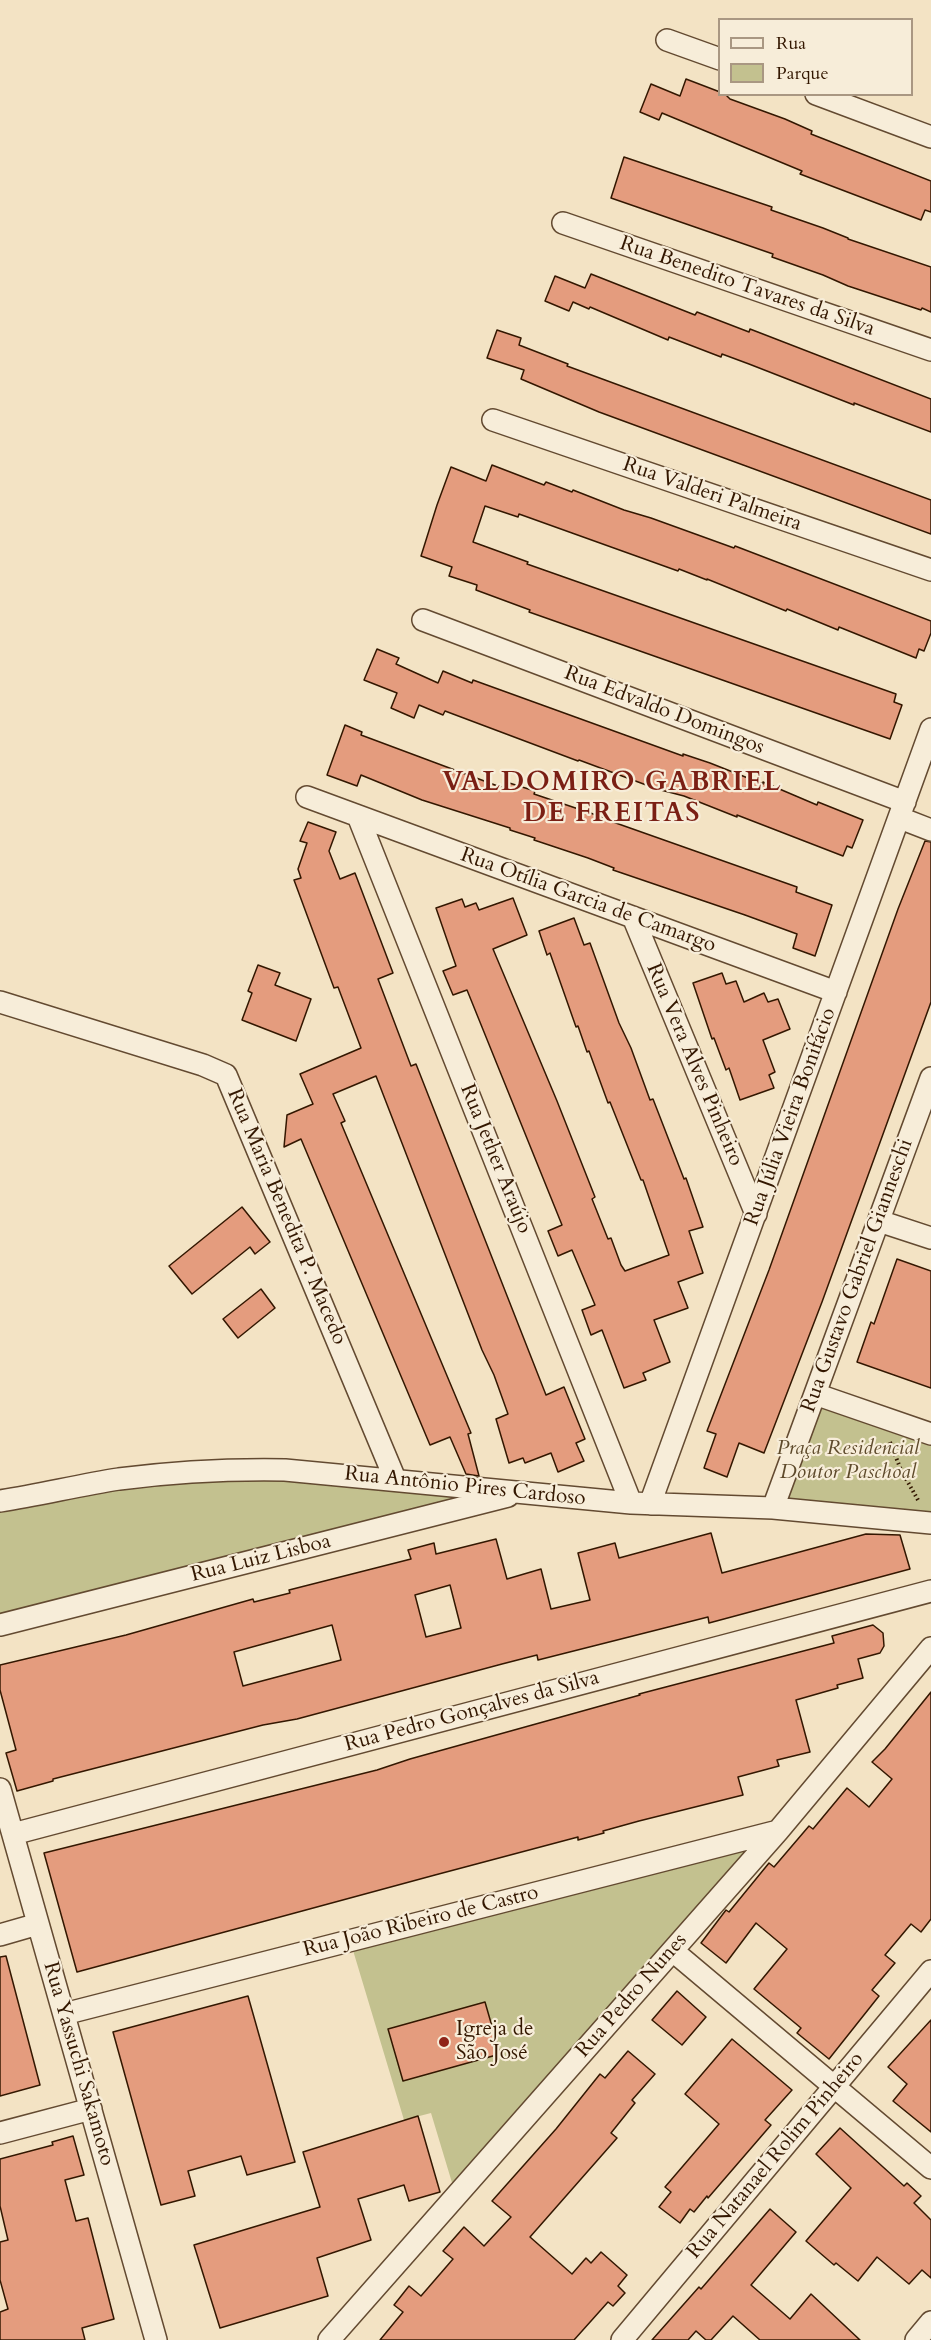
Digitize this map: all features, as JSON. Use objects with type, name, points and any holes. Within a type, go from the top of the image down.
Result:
[{"type":"street","points":[[668,40],[718,58]]},
{"type":"street","points":[[821,96],[931,136]]},
{"type":"street","name":"Rua Benedito Tavares da Silva","points":[[563,223],[931,350]]},
{"type":"street","name":"Rua Valderi Palmeira","points":[[493,420],[931,570]]},
{"type":"street","name":"Rua Edvaldo Domingos","points":[[423,620],[902,810],[931,830]]},
{"type":"street","name":"Rua Júlia Vieira Bonifácio","points":[[641,1503],[756,1214],[931,729]]},
{"type":"street","name":"Rua Otília Garcia de Camargo","points":[[307,797],[836,992]]},
{"type":"street","name":"Rua Jether Araújo","points":[[358,816],[641,1503]]},
{"type":"street","name":"Rua Vera Alves Pinheiro","points":[[633,917],[756,1214]]},
{"type":"street","name":"Rua Maria Benedita P. Macedo","points":[[0,1002],[203,1065],[226,1075],[395,1479]]},
{"type":"street","name":"Rua Gustavo Gabriel Gianneschi","points":[[773,1508],[931,1078]]},
{"type":"street","points":[[879,1221],[931,1238]]},
{"type":"street","points":[[815,1394],[931,1434]]},
{"type":"street","name":"Rua Antônio Pires Cardoso","points":[[0,1501],[118,1479],[206,1471],[295,1471],[641,1503],[773,1508],[931,1523]]},
{"type":"street","name":"Rua Luiz Lisboa","points":[[0,1625],[522,1493]]},
{"type":"street","name":"Rua Pedro Gonçalves da Silva","points":[[13,1834],[931,1591]]},
{"type":"street","name":"Rua Pedro Nunes","points":[[329,2340],[778,1831],[931,1648]]},
{"type":"street","name":"Rua Yassuchi Sakamoto","points":[[0,1789],[156,2340]]},
{"type":"street","name":"Rua João Ribeiro de Castro","points":[[64,2014],[778,1831]]},
{"type":"street","points":[[0,1935],[38,1924]]},
{"type":"street","points":[[673,1951],[931,2168]]},
{"type":"street","name":"Rua Natanael Rolim Pinheiro","points":[[622,2340],[931,1971]]},
{"type":"street","points":[[0,2133],[91,2109]]},
{"type":"street","points":[[916,2340],[931,2322]]},
{"type":"path","points":[[885,1418],[887,1435],[901,1470],[931,1523]]},
{"type":"green space","name":"Praça Residencial Doutor Paschoal","points":[[817,1399],[931,1433],[931,1518],[779,1504]]},
{"type":"green space","points":[[226,1470],[500,1498],[0,1625],[0,1500]]},
{"type":"green space","points":[[761,1840],[453,2186],[431,2113],[404,2120],[352,1947]]},
{"type":"building","points":[[686,79],[718,91],[718,96],[727,96],[785,119],[812,131],[811,134],[931,181],[931,212],[925,210],[921,220],[800,174],[802,171],[662,113],[659,120],[640,112],[651,84],[680,96]]},
{"type":"building","points":[[624,157],[772,207],[771,210],[931,267],[931,312],[848,286],[772,257],[773,254],[611,198]]},
{"type":"building","points":[[591,274],[695,315],[697,312],[749,332],[750,329],[931,399],[931,432],[722,354],[721,357],[669,337],[668,340],[590,307],[589,309],[573,302],[569,311],[545,301],[555,276],[585,288]]},
{"type":"building","points":[[497,330],[521,338],[519,345],[568,364],[567,366],[931,500],[931,534],[599,412],[521,379],[524,370],[487,358]]},
{"type":"building","points":[[492,465],[544,485],[546,482],[572,492],[573,490],[624,510],[734,548],[735,546],[931,621],[931,633],[924,651],[919,649],[916,658],[839,627],[838,630],[679,569],[678,571],[519,514],[518,517],[485,506],[473,542],[528,562],[527,564],[896,694],[894,702],[902,705],[890,739],[529,612],[530,610],[476,590],[477,585],[449,576],[452,567],[421,556],[451,467],[486,481]]},
{"type":"building","points":[[377,649],[399,658],[396,664],[438,683],[443,671],[472,683],[473,680],[683,756],[683,754],[710,763],[763,784],[763,782],[817,805],[818,802],[863,820],[852,848],[847,846],[843,856],[737,815],[737,817],[684,796],[657,789],[578,761],[445,711],[443,715],[419,705],[414,718],[391,708],[397,693],[364,680]]},
{"type":"building","points":[[345,725],[362,732],[361,735],[503,788],[506,782],[535,791],[534,794],[797,887],[796,892],[832,905],[815,956],[793,948],[797,934],[613,870],[614,868],[534,840],[535,838],[510,830],[510,828],[422,800],[361,775],[357,786],[327,775]]},
{"type":"building","points":[[308,822],[336,832],[329,851],[340,879],[355,873],[393,973],[378,979],[411,1066],[416,1064],[546,1395],[564,1387],[585,1439],[576,1443],[584,1461],[558,1472],[551,1453],[525,1463],[523,1458],[509,1463],[496,1419],[508,1414],[376,1076],[333,1094],[345,1121],[341,1123],[471,1433],[468,1434],[479,1476],[466,1474],[450,1437],[430,1445],[301,1139],[284,1147],[287,1115],[313,1104],[300,1074],[361,1048],[338,987],[334,988],[294,880],[301,878],[298,869],[307,843],[300,841]]},
{"type":"building","points":[[925,841],[931,842],[931,1002],[822,1302],[764,1453],[739,1443],[727,1477],[704,1468],[716,1434],[707,1431],[769,1270],[898,909]]},
{"type":"building","points":[[513,898],[527,935],[493,949],[557,1101],[595,1197],[592,1199],[608,1239],[611,1238],[621,1265],[625,1271],[669,1255],[643,1180],[641,1180],[610,1102],[608,1103],[589,1051],[587,1052],[578,1026],[576,1027],[550,953],[547,955],[539,931],[574,918],[584,945],[590,943],[619,1023],[650,1100],[653,1099],[684,1179],[686,1178],[703,1227],[689,1231],[703,1273],[678,1282],[688,1308],[654,1320],[670,1362],[643,1373],[646,1380],[624,1388],[602,1330],[591,1335],[582,1310],[595,1305],[572,1250],[558,1256],[548,1231],[562,1225],[467,990],[453,995],[443,971],[456,966],[436,908],[462,899],[465,907],[476,903],[479,910]]},
{"type":"building","points":[[258,965],[280,973],[275,985],[311,999],[296,1041],[242,1020],[252,993],[248,991]]},
{"type":"building","points":[[722,973],[726,984],[736,981],[744,1002],[764,993],[768,1002],[778,999],[790,1029],[763,1040],[775,1072],[769,1075],[774,1088],[740,1100],[729,1068],[726,1070],[714,1038],[712,1039],[693,983]]},
{"type":"building","points":[[242,1207],[270,1242],[255,1254],[250,1247],[192,1294],[169,1266]]},
{"type":"building","points":[[897,1259],[931,1271],[931,1388],[857,1362],[871,1322],[874,1324]]},
{"type":"building","points":[[261,1289],[275,1308],[238,1338],[223,1319]]},
{"type":"building","points":[[711,1533],[722,1573],[866,1534],[900,1535],[910,1569],[709,1623],[708,1617],[538,1660],[537,1655],[297,1719],[263,1725],[53,1779],[53,1781],[17,1791],[6,1753],[16,1750],[0,1690],[0,1665],[126,1635],[253,1599],[254,1602],[290,1593],[289,1590],[411,1559],[408,1550],[434,1543],[436,1554],[496,1539],[507,1579],[541,1569],[551,1609],[590,1600],[578,1553],[615,1543],[619,1558]],"holes":[[[450,1585],[461,1628],[426,1637],[415,1595]],[[332,1625],[341,1660],[243,1686],[234,1652]]]},
{"type":"building","points":[[873,1625],[883,1633],[884,1646],[880,1653],[858,1659],[863,1678],[796,1700],[810,1752],[777,1760],[779,1766],[738,1777],[743,1795],[77,1972],[44,1853],[377,1770],[639,1694],[834,1643],[832,1636]]},
{"type":"building","points":[[931,1692],[931,1919],[921,1932],[911,1924],[885,1955],[895,1963],[872,1990],[879,1996],[829,2059],[797,2033],[801,2028],[754,1989],[787,1949],[756,1923],[726,1963],[701,1943],[726,1910],[729,1912],[769,1863],[774,1867],[809,1826],[813,1829],[847,1788],[869,1807],[892,1779],[872,1762]]},
{"type":"building","points":[[6,1956],[40,2085],[0,2096],[0,1957]]},
{"type":"building","points":[[677,1991],[706,2017],[682,2045],[652,2020]]},
{"type":"building","points":[[248,1996],[295,2162],[247,2175],[241,2156],[188,2171],[195,2196],[161,2205],[113,2032]]},
{"type":"building","name":"Igreja de São José","points":[[485,2002],[500,2054],[403,2081],[388,2029]]},
{"type":"building","points":[[931,2020],[931,2132],[893,2101],[907,2084],[888,2067]]},
{"type":"building","points":[[732,2039],[792,2090],[765,2120],[771,2125],[708,2198],[707,2196],[694,2212],[690,2209],[680,2223],[659,2207],[671,2192],[665,2187],[719,2124],[685,2094]]},
{"type":"building","points":[[628,2051],[655,2074],[632,2100],[635,2103],[611,2133],[617,2138],[530,2237],[572,2274],[586,2258],[591,2263],[601,2252],[627,2275],[618,2286],[625,2293],[613,2306],[608,2302],[574,2340],[380,2340],[403,2312],[394,2305],[409,2286],[421,2296],[453,2259],[443,2251],[464,2227],[484,2246],[511,2217],[492,2201],[556,2129],[600,2074],[605,2078]]},
{"type":"building","points":[[418,2116],[440,2192],[409,2201],[404,2185],[358,2199],[371,2240],[317,2258],[328,2296],[220,2328],[194,2245],[320,2207],[303,2152]]},
{"type":"building","points":[[840,2128],[904,2186],[907,2183],[921,2196],[914,2203],[931,2220],[931,2278],[922,2270],[909,2284],[877,2257],[858,2281],[836,2263],[834,2265],[806,2241],[851,2188],[816,2154]]},
{"type":"building","points":[[73,2136],[84,2175],[65,2180],[76,2221],[88,2218],[114,2319],[82,2328],[85,2340],[0,2340],[0,2312],[8,2309],[0,2280],[0,2242],[8,2240],[0,2206],[0,2159],[53,2145],[52,2142]]},
{"type":"building","points":[[770,2209],[796,2232],[751,2285],[790,2319],[811,2294],[860,2340],[760,2340],[733,2316],[711,2340],[706,2340],[696,2331],[688,2340],[652,2340],[699,2287],[701,2289]]},
{"type":"place","name":"Igreja de São José","points":[[444,2042]]},
{"type":"district","name":"VALDOMIRO GABRIEL DE FREITAS","points":[[612,800]]}]
